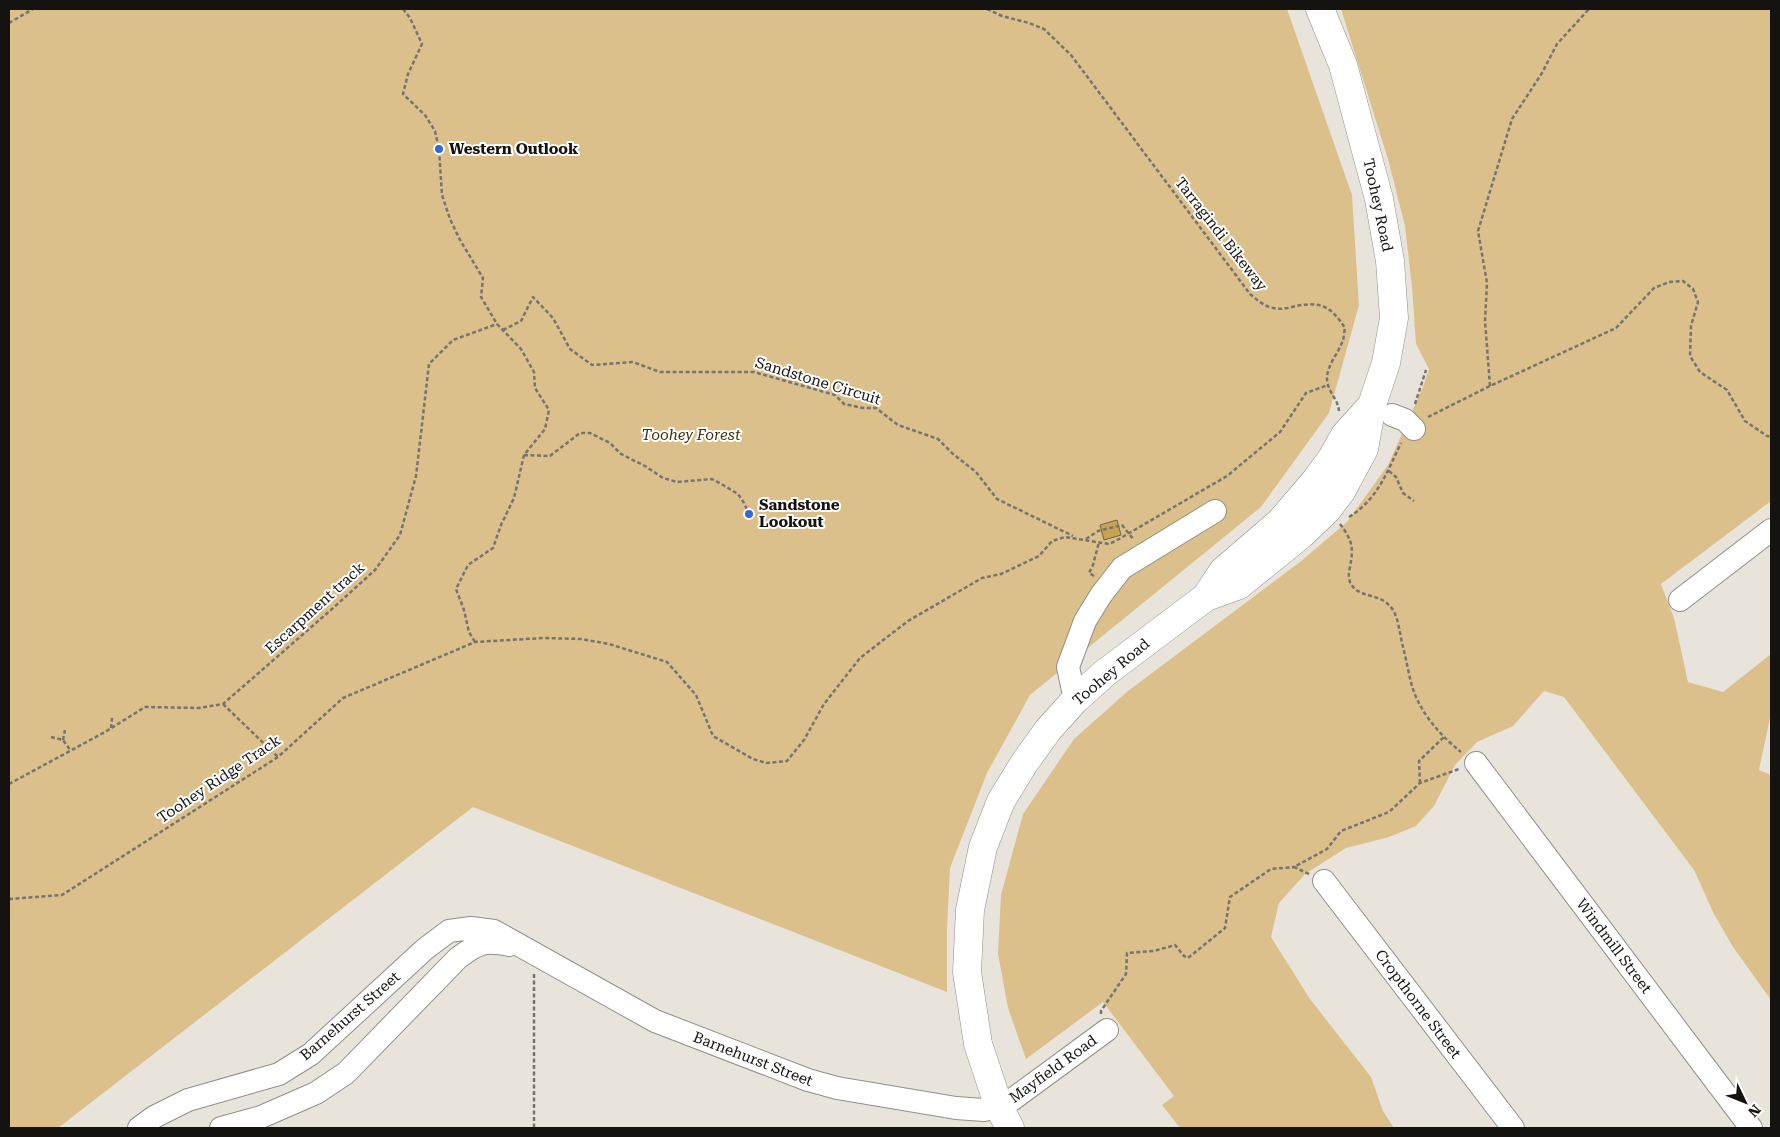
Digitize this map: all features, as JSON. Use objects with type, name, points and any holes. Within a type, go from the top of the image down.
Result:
[{"type":"main road","name":"Toohey Road","points":[[1004,1118],[978,1044],[967,972],[970,910],[983,847],[1001,801],[1025,762],[1048,730],[1075,700],[1105,673],[1206,597],[1223,571],[1280,522],[1316,480],[1332,458],[1345,435],[1382,410],[1386,363],[1394,318],[1390,261],[1379,199],[1343,65],[1320,9]]},
{"type":"street","points":[[1382,410],[1405,420],[1414,428]]},
{"type":"street","points":[[1075,700],[1068,667],[1085,621],[1101,596],[1122,568],[1216,510]]},
{"type":"street","points":[[1680,600],[1771,530]]},
{"type":"street","name":"Windmill Street","points":[[1476,763],[1751,1128]]},
{"type":"street","name":"Cropthorne Street","points":[[1324,881],[1513,1128]]},
{"type":"street","name":"Barnehurst Street","points":[[139,1128],[154,1117],[188,1100],[279,1074],[311,1054],[338,1032],[425,948],[449,931],[471,928],[494,931],[655,1021],[808,1080],[837,1088],[956,1108],[984,1110],[1004,1118]]},
{"type":"street","name":"Barnehurst Street","points":[[221,1128],[260,1117],[316,1093],[346,1073],[458,958],[475,945],[494,942],[527,949]]},
{"type":"street","name":"Mayfield Road","points":[[1004,1118],[1013,1099],[1103,1033]]},
{"type":"path","points":[[9,23],[33,9]]},
{"type":"path","points":[[403,9],[410,18],[422,44],[408,74],[403,94],[426,115],[435,131],[439,149],[442,195],[460,240],[483,278],[481,297],[497,324],[521,349],[534,372],[535,388],[549,410],[545,430],[524,455],[514,498],[501,525],[494,548],[468,565],[456,589],[464,610],[468,632],[475,642]]},
{"type":"path","name":"Tarragindi Bikeway","points":[[987,9],[1002,16],[1044,29],[1070,55],[1250,294],[1260,303],[1273,308],[1286,309],[1315,304],[1325,306],[1337,316],[1345,328],[1342,341],[1334,354],[1328,372],[1328,385]]},
{"type":"path","points":[[1490,386],[1485,322],[1487,283],[1478,231],[1512,119],[1542,73],[1557,44],[1589,9]]},
{"type":"path","points":[[1347,518],[1355,514],[1374,494],[1389,471],[1404,438],[1423,420],[1490,386],[1616,328],[1654,288],[1669,282],[1684,281],[1693,289],[1698,302],[1691,326],[1690,356],[1700,372],[1727,390],[1745,421],[1771,437]]},
{"type":"path","name":"Sandstone Circuit","points":[[503,330],[521,321],[533,297],[553,318],[570,349],[592,365],[633,362],[660,372],[754,372],[835,396],[844,404],[863,408],[876,408],[898,425],[938,439],[976,472],[997,499],[1077,538]]},
{"type":"path","name":"Escarpment track","points":[[223,704],[375,570],[400,535],[416,476],[429,364],[453,340],[497,324]]},
{"type":"path","points":[[1414,406],[1426,370]]},
{"type":"path","points":[[1328,385],[1338,404],[1339,412]]},
{"type":"path","name":"Toohey Ridge Track","points":[[9,900],[62,895],[278,757],[343,698],[475,642],[544,638],[581,639],[609,644],[668,662],[696,695],[713,736],[753,759],[766,762],[787,760],[804,740],[824,704],[860,658],[908,621],[982,578],[1001,574],[1038,556],[1052,541],[1065,537],[1110,544],[1128,534],[1227,476],[1280,432],[1306,393],[1328,385]]},
{"type":"path","points":[[524,455],[550,456],[580,434],[590,433],[610,443],[621,454],[663,478],[678,482],[712,479],[738,494],[749,514]]},
{"type":"path","points":[[1389,471],[1396,477],[1403,493],[1414,501]]},
{"type":"path","points":[[1335,518],[1350,537],[1352,545],[1353,555],[1348,576],[1351,584],[1359,592],[1384,600],[1394,612],[1414,693],[1428,717],[1444,737],[1476,763]]},
{"type":"path","points":[[1084,540],[1094,533],[1122,525],[1133,538]]},
{"type":"path","points":[[1091,541],[1094,533]]},
{"type":"path","points":[[1092,582],[1095,576],[1089,573],[1099,542]]},
{"type":"path","points":[[9,784],[71,751],[145,707],[199,708],[223,704],[278,757]]},
{"type":"path","points":[[111,728],[112,718]]},
{"type":"path","points":[[63,740],[65,730]]},
{"type":"path","points":[[51,736],[63,740],[71,751]]},
{"type":"path","points":[[1420,783],[1419,761],[1444,737]]},
{"type":"path","points":[[1103,1033],[1101,1011],[1126,974],[1127,953],[1154,951],[1175,945],[1188,958],[1225,928],[1230,897],[1271,868],[1294,867],[1327,849],[1341,831],[1389,812],[1420,783],[1476,763]]},
{"type":"path","points":[[1294,867],[1324,881]]},
{"type":"path","points":[[527,949],[535,978],[534,1128]]},
{"type":"green space","name":"Toohey Forest","points":[[9,9],[1287,9],[1352,195],[1359,305],[1329,413],[1261,507],[1030,695],[987,773],[950,868],[947,929],[947,992],[473,807],[58,1128],[9,1128]]},
{"type":"green space","points":[[1341,9],[1771,9],[1771,501],[1661,584],[1674,618],[1688,682],[1723,692],[1771,654],[1771,713],[1759,770],[1771,775],[1771,1000],[1733,947],[1714,914],[1694,870],[1564,697],[1544,691],[1513,726],[1477,742],[1455,765],[1434,806],[1416,826],[1389,837],[1346,848],[1305,874],[1279,903],[1271,937],[1310,999],[1371,1077],[1383,1111],[1394,1128],[1180,1128],[1162,1105],[1174,1096],[1103,1002],[1026,1059],[1008,1008],[998,954],[1001,895],[1023,814],[1074,739],[1128,691],[1300,562],[1347,522],[1388,465],[1423,387],[1429,369],[1416,344],[1405,226],[1388,159]]},
{"type":"building","points":[[1117,520],[1121,535],[1104,540],[1100,525]]},
{"type":"place","name":"Western Outlook","points":[[439,149]]},
{"type":"place","name":"Sandstone Lookout","points":[[749,514]]}]
